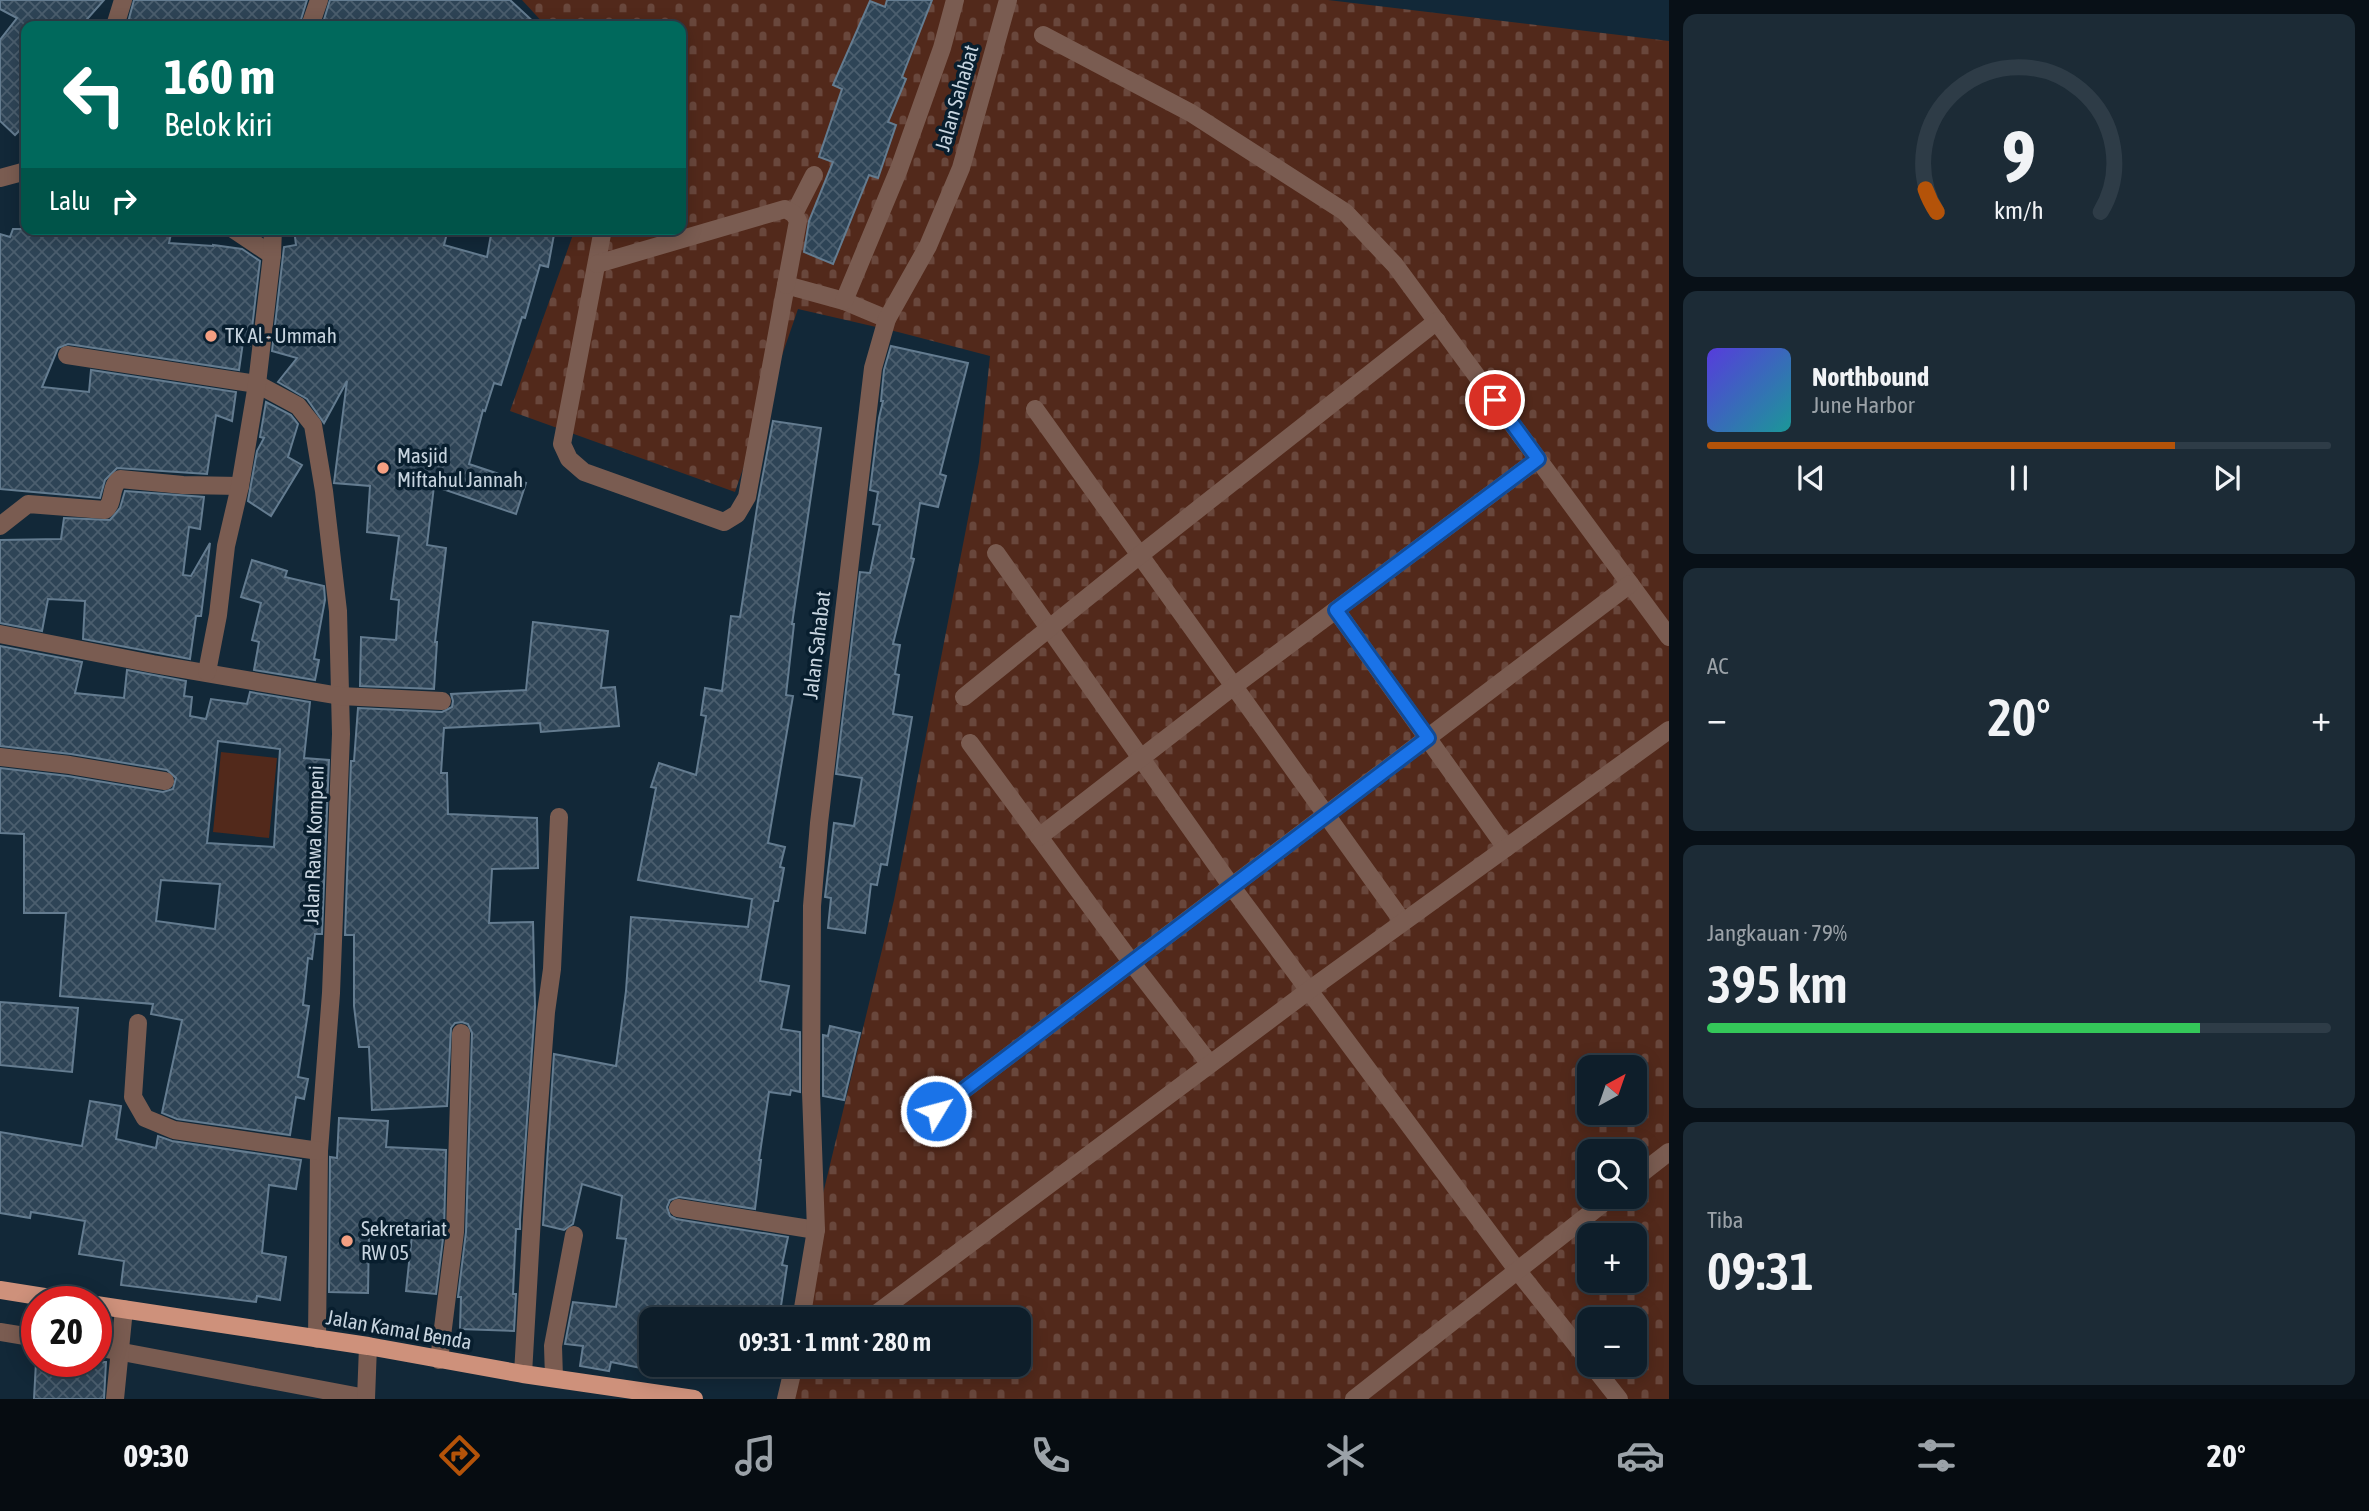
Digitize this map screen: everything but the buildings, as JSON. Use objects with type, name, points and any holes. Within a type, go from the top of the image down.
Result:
[{"type":"main road","points":[[0,1290],[21,1293]]},
{"type":"main road","name":"Jalan Kamal Benda","points":[[112,1321],[122,1331],[317,1339],[368,1353],[439,1360],[554,1378],[626,1393],[694,1399]]},
{"type":"street","points":[[116,21],[123,0]]},
{"type":"street","points":[[312,21],[319,0]]},
{"type":"street","points":[[844,301],[899,169],[942,48],[955,0]]},
{"type":"street","name":"Jalan Sahabat","points":[[804,1307],[816,1230],[811,1092],[814,892],[819,823],[871,381],[887,319],[928,246],[961,168],[1008,0]]},
{"type":"street","points":[[1043,35],[1191,113],[1345,212],[1395,265],[1669,637]]},
{"type":"street","points":[[0,178],[21,172]]},
{"type":"street","points":[[794,214],[814,175]]},
{"type":"street","points":[[597,264],[779,208],[794,214],[798,221],[747,497],[737,514],[724,522],[584,472],[569,459],[562,444],[602,235]]},
{"type":"street","points":[[242,235],[272,255]]},
{"type":"street","points":[[207,672],[218,615],[226,546],[240,486],[257,384],[273,235]]},
{"type":"street","points":[[786,285],[844,301],[887,319]]},
{"type":"street","points":[[964,697],[1437,321]]},
{"type":"street","name":"Jalan Rawa Kompeni","points":[[67,355],[257,384],[298,407],[313,425],[324,491],[338,611],[340,696],[338,844],[331,993],[319,1151],[317,1339]]},
{"type":"street","points":[[1035,409],[1404,922]]},
{"type":"street","points":[[1038,836],[1538,459]]},
{"type":"street","points":[[0,526],[28,504],[105,510],[110,505],[114,485],[120,479],[183,485],[240,486]]},
{"type":"street","points":[[996,554],[1232,887],[1517,1270],[1577,1346]]},
{"type":"street","points":[[936,1111],[1630,583]]},
{"type":"street","points":[[1336,610],[1506,848]]},
{"type":"street","points":[[0,634],[340,696],[442,701]]},
{"type":"street","points":[[884,1307],[1308,990],[1669,730]]},
{"type":"street","points":[[970,743],[1210,1064]]},
{"type":"street","points":[[0,757],[166,781]]},
{"type":"street","points":[[523,1374],[537,1134],[552,969],[559,817]]},
{"type":"street","points":[[138,1023],[133,1097],[145,1118],[174,1129],[319,1151]]},
{"type":"street","points":[[439,1360],[455,1231],[461,1033]]},
{"type":"street","points":[[1647,1169],[1669,1152]]},
{"type":"street","points":[[678,1208],[816,1230]]},
{"type":"street","points":[[1354,1399],[1596,1209]]},
{"type":"street","points":[[554,1378],[553,1346],[573,1235]]},
{"type":"street","points":[[112,1337],[122,1331],[367,1395],[368,1353]]},
{"type":"street","points":[[115,1399],[122,1331]]},
{"type":"street","points":[[0,1332],[21,1335]]},
{"type":"street","points":[[786,1399],[791,1377]]},
{"type":"street","points":[[1602,1377],[1619,1399]]},
{"type":"green space","points":[[522,0],[1328,0],[1669,41],[1669,1399],[786,1399],[789,1377],[1031,1377],[1031,1307],[800,1307],[806,1264],[894,900],[979,462],[990,356],[798,309],[735,492],[510,411],[573,235],[686,235],[686,21],[541,21]]},
{"type":"green space","points":[[221,752],[277,758],[269,838],[213,832]]},
{"type":"place","name":"TK Al - Ummah","points":[[211,336]]},
{"type":"place","name":"Masjid Miftahul Jannah","points":[[383,468]]},
{"type":"place","name":"Sekretariat RW 05","points":[[347,1241]]},
{"type":"route","points":[[936,1111],[1428,738],[1336,610],[1538,459],[1495,400]]}]
